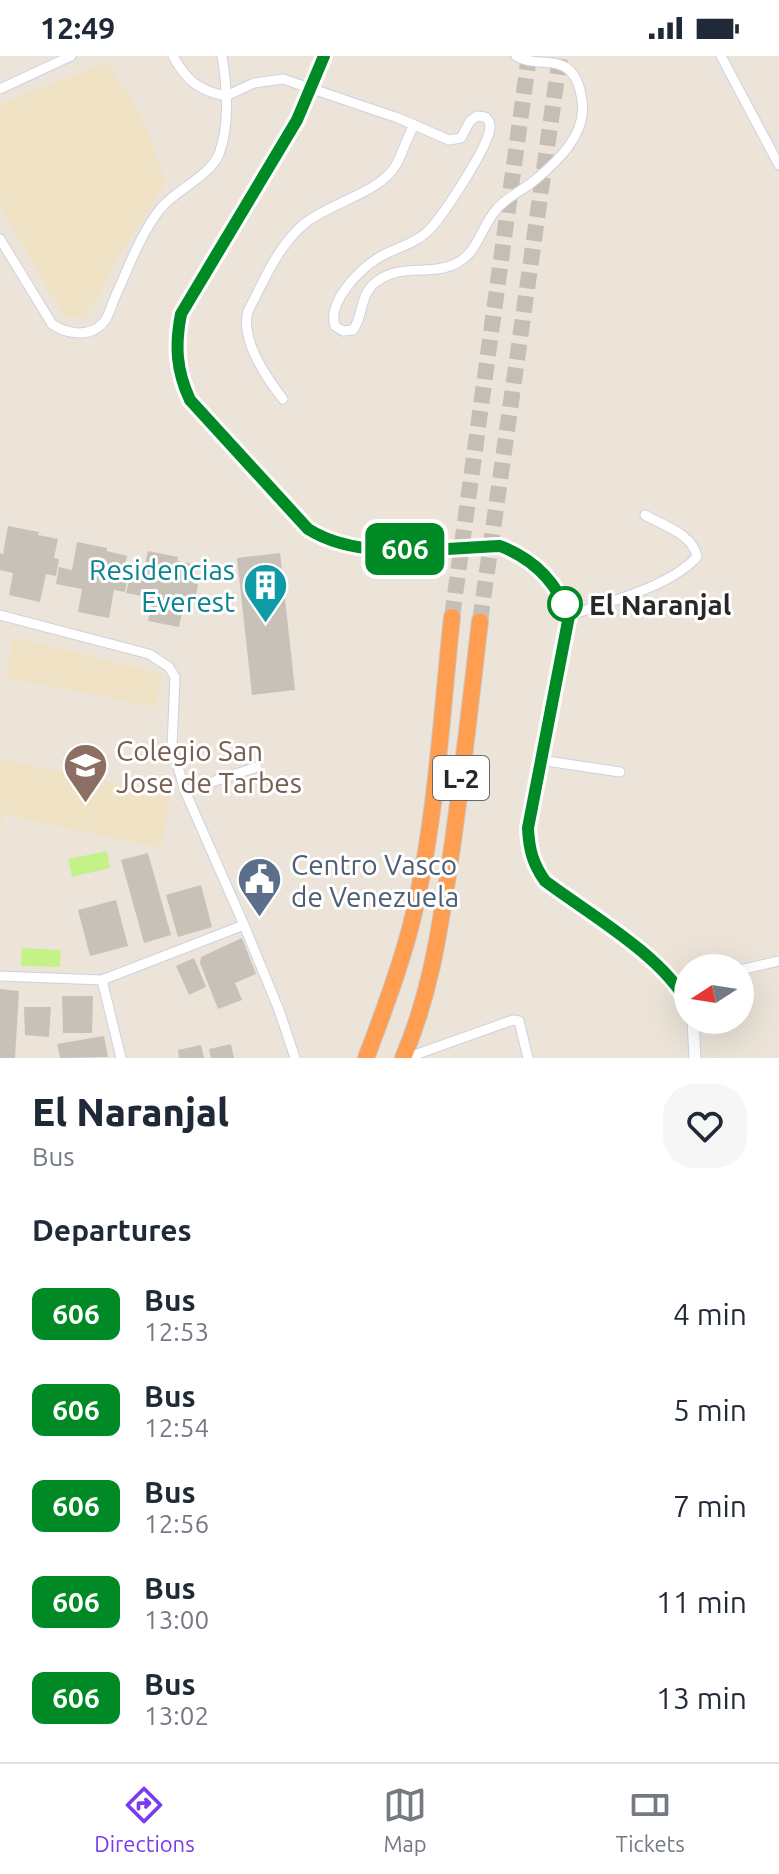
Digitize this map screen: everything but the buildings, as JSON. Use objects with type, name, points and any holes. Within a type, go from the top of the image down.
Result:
[{"type":"highway","name":"L-2","points":[[366,1058],[390,997],[411,923],[429,832],[452,617]]},
{"type":"highway","name":"L-2","points":[[405,1058],[428,992],[439,934],[480,621]]},
{"type":"street","points":[[0,89],[71,56]]},
{"type":"street","points":[[173,56],[184,77],[197,87],[226,96],[244,87],[283,79],[456,141],[477,116],[485,117],[490,123],[490,131],[478,157],[435,224],[416,241],[376,259],[343,294],[332,318],[335,326],[343,331],[353,330],[358,323],[365,293],[386,275],[451,266],[469,255],[495,210],[536,180],[573,141],[581,128],[584,113],[575,76],[567,67],[557,63],[524,61],[516,56]]},
{"type":"street","points":[[0,239],[52,324],[62,331],[77,333],[104,323],[134,252],[162,207],[213,166],[220,151],[226,96],[222,56]]},
{"type":"street","points":[[721,56],[779,165]]},
{"type":"street","points":[[323,59],[305,103],[181,314],[176,348],[178,366],[190,400],[308,529],[325,540],[363,549],[500,546],[518,553],[555,586],[569,616],[528,828],[534,866],[545,881],[650,958],[674,981]]},
{"type":"street","points":[[283,399],[260,369],[247,331],[245,319],[248,311],[278,254],[289,240],[306,223],[378,183],[396,166],[414,125]]},
{"type":"street","points":[[569,616],[661,582],[685,569],[697,557],[695,547],[689,540],[645,515]]},
{"type":"street","points":[[0,615],[149,654],[169,667],[175,677],[172,746],[185,791],[244,925],[295,1058]]},
{"type":"street","points":[[540,760],[620,772]]},
{"type":"street","points":[[185,791],[257,767]]},
{"type":"street","points":[[0,976],[102,980],[244,925]]},
{"type":"street","points":[[754,967],[779,961]]},
{"type":"street","points":[[102,980],[121,1058]]},
{"type":"street","points":[[405,1058],[513,1020],[519,1021],[522,1027],[528,1058]]},
{"type":"street","points":[[694,1034],[695,1058]]},
{"type":"shaded area","points":[[106,63],[141,115],[166,182],[109,273],[96,301],[82,318],[64,316],[0,205],[0,104]]},
{"type":"shaded area","points":[[14,637],[162,674],[156,707],[5,678]]},
{"type":"shaded area","name":"Colegio San Jose de Tarbes","points":[[0,759],[171,795],[161,848],[4,815],[0,831]]},
{"type":"green space","points":[[107,851],[110,868],[72,877],[68,859]]},
{"type":"green space","points":[[22,948],[61,950],[60,967],[21,966]]},
{"type":"tunnel","points":[[452,617],[529,56]]},
{"type":"tunnel","points":[[480,621],[560,56]]},
{"type":"bus line","name":"606","points":[[324,56],[297,120],[181,314],[176,348],[183,385],[190,400],[308,529],[325,540],[363,549],[500,546],[518,553],[555,586],[569,616],[528,828],[534,866],[545,881],[650,958],[674,982]]},
{"type":"place","name":"El Naranjal","points":[[565,604]]},
{"type":"place","name":"Residencias Everest","points":[[266,624]]},
{"type":"place","name":"Colegio San Jose de Tarbes","points":[[85,805]]},
{"type":"place","name":"Centro Vasco de Venezuela","points":[[260,919]]}]
